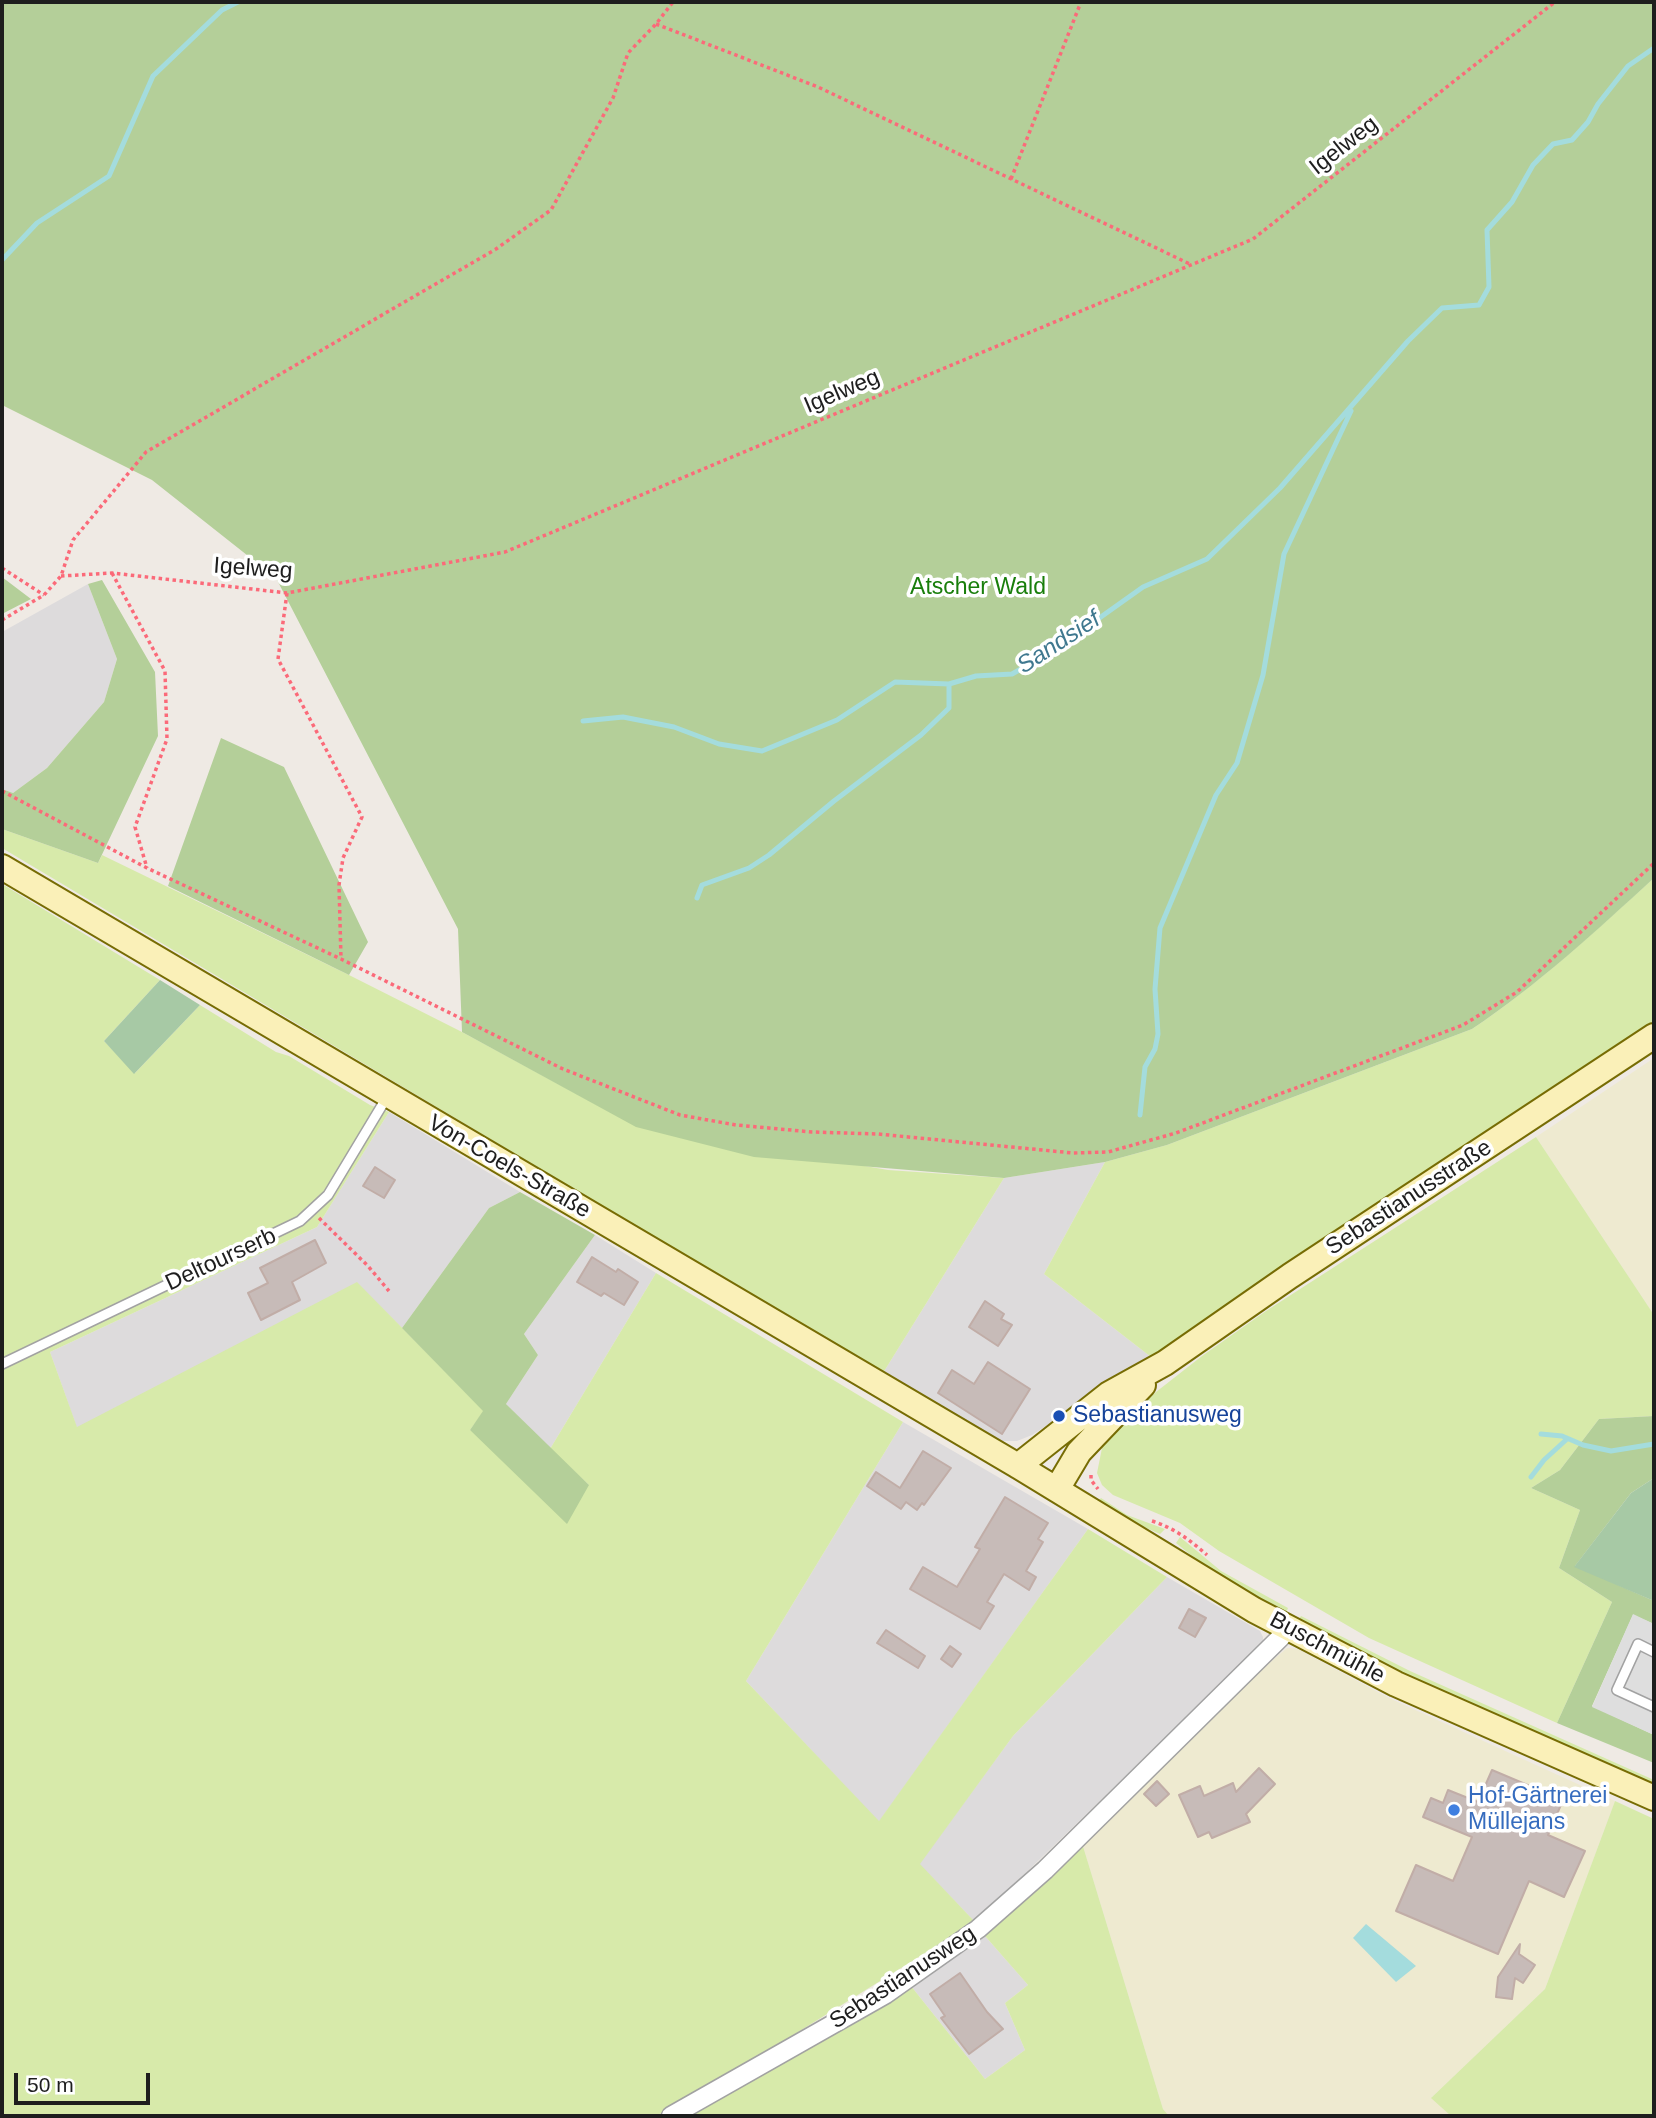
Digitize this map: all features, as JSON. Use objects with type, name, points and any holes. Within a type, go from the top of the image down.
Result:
[{"type":"main road","name":"Von-Coels-Straße","points":[[2,867],[1017,1466]]},
{"type":"main road","name":"Sebastianusstraße","points":[[1017,1466],[1109,1394],[1165,1363],[1290,1276],[1654,1036]]},
{"type":"main road","name":"Sebastianusstraße","points":[[1057,1489],[1079,1452],[1165,1363]]},
{"type":"main road","name":"Buschmühle","points":[[1017,1466],[1149,1548],[1287,1628],[1396,1684],[1654,1798]]},
{"type":"street","name":"Sebastianusweg","points":[[671,2116],[886,1994],[978,1929],[1045,1870],[1281,1637],[1287,1628]]},
{"type":"lane","name":"Deltourserb","points":[[2,1364],[283,1231],[313,1212],[328,1195],[387,1096]]},
{"type":"lane","points":[[1654,1652],[1637,1644],[1617,1690],[1654,1707]]},
{"type":"path","points":[[2,620],[44,595],[61,576],[73,540],[146,452],[496,249],[551,210],[613,98],[628,53],[673,2]]},
{"type":"path","points":[[1011,178],[1081,2]]},
{"type":"path","name":"Igelweg","points":[[61,576],[111,573],[287,593],[505,552],[1253,239],[1555,2]]},
{"type":"path","points":[[656,24],[818,87],[1192,265]]},
{"type":"path","points":[[2,568],[44,595]]},
{"type":"path","points":[[111,573],[165,671],[167,739],[135,827],[147,868]]},
{"type":"path","points":[[287,593],[278,659],[362,817],[343,858],[339,885],[341,959]]},
{"type":"path","points":[[2,791],[147,868],[341,959],[563,1069],[680,1115],[736,1125],[812,1132],[878,1133],[1046,1151],[1108,1152],[1189,1129],[1463,1025],[1517,992],[1654,863]]},
{"type":"path","points":[[313,1212],[368,1266],[389,1291]]},
{"type":"shaded area","points":[[88,584],[117,659],[104,702],[47,768],[13,793],[2,789],[2,632]]},
{"type":"shaded area","points":[[1654,1058],[1654,1315],[1536,1137]]},
{"type":"shaded area","points":[[389,1112],[520,1192],[489,1208],[402,1328],[357,1283],[77,1428],[50,1352],[317,1227]]},
{"type":"shaded area","points":[[1105,1162],[1044,1274],[1151,1357],[1032,1435],[1017,1441],[1002,1441],[883,1373],[1004,1178]]},
{"type":"shaded area","points":[[595,1235],[656,1273],[550,1449],[506,1404],[538,1355],[524,1334]]},
{"type":"shaded area","points":[[903,1422],[1088,1529],[879,1822],[746,1681]]},
{"type":"shaded area","points":[[1167,1577],[1260,1631],[1263,1643],[975,1922],[919,1864],[1013,1736]]},
{"type":"shaded area","points":[[1633,1614],[1654,1624],[1654,1735],[1592,1707]]},
{"type":"shaded area","points":[[1287,1648],[1298,1649],[1389,1698],[1615,1801],[1545,1989],[1432,2097],[1451,2116],[1169,2116],[1163,2109],[1082,1843],[1247,1682]]},
{"type":"shaded area","points":[[985,1936],[1028,1985],[1005,2003],[1025,2050],[985,2079],[911,1986]]},
{"type":"green space","name":"Atscher Wald","points":[[2,2],[1654,2],[1654,878],[1543,976],[1472,1029],[1167,1145],[1105,1162],[1004,1178],[754,1157],[636,1127],[462,1032],[458,929],[276,578],[152,480],[2,405]]},
{"type":"green space","points":[[2,577],[31,599],[2,614]]},
{"type":"green space","points":[[102,580],[155,672],[158,736],[98,863],[2,829],[2,789],[13,793],[47,768],[104,702],[117,659],[88,584]]},
{"type":"green space","points":[[221,738],[284,767],[368,942],[349,975],[168,886]]},
{"type":"green space","points":[[2,829],[98,863],[102,855],[462,1032],[636,1126],[888,1170],[1004,1178],[883,1373],[2,848]]},
{"type":"green space","points":[[1654,878],[1654,1025],[1151,1357],[1044,1274],[1105,1162],[1167,1145],[1472,1029],[1543,976]]},
{"type":"green space","points":[[2,884],[160,980],[104,1041],[135,1073],[200,1005],[276,1052],[289,1056],[370,1105],[389,1112],[317,1227],[50,1352],[77,1427],[357,1282],[484,1411],[470,1430],[589,1485],[550,1449],[656,1273],[903,1422],[746,1681],[879,1821],[1088,1529],[1167,1577],[1013,1736],[920,1864],[975,1922],[729,2075],[656,2116],[2,2116]]},
{"type":"green space","points":[[160,980],[200,1005],[134,1074],[104,1041]]},
{"type":"green space","points":[[1536,1137],[1654,1315],[1654,1416],[1599,1419],[1560,1470],[1531,1488],[1580,1510],[1559,1568],[1612,1602],[1557,1723],[1369,1638],[1219,1551],[1180,1523],[1113,1495],[1102,1485],[1097,1473],[1103,1443],[1113,1431],[1156,1392],[1202,1356],[1266,1311]]},
{"type":"green space","points":[[520,1192],[595,1235],[524,1334],[538,1355],[506,1404],[589,1485],[567,1524],[470,1430],[483,1411],[402,1328],[489,1208]]},
{"type":"green space","points":[[1654,1416],[1654,1478],[1631,1493],[1575,1566],[1654,1601],[1654,1624],[1633,1615],[1592,1706],[1654,1735],[1654,1763],[1557,1723],[1612,1602],[1559,1568],[1580,1510],[1531,1488],[1560,1470],[1599,1419]]},
{"type":"green space","points":[[1654,1478],[1654,1601],[1574,1567],[1631,1493]]},
{"type":"green space","points":[[1101,1498],[1127,1515],[1165,1529],[1160,1534],[1124,1518],[1098,1501]]},
{"type":"green space","points":[[1180,1537],[1221,1571],[1288,1608],[1286,1613],[1214,1574],[1176,1543]]},
{"type":"green space","points":[[1301,1616],[1410,1671],[1654,1780],[1654,1787],[1410,1678],[1298,1620]]},
{"type":"green space","points":[[1615,1801],[1654,1819],[1654,2116],[1451,2116],[1431,2098],[1545,1989]]},
{"type":"green space","points":[[1082,1843],[1163,2109],[1169,2116],[687,2116],[911,1986],[985,2079],[1025,2050],[1005,2003],[1028,1985],[985,1936]]},
{"type":"water","points":[[1366,1924],[1416,1966],[1396,1982],[1353,1938]]},
{"type":"building","points":[[375,1167],[395,1180],[384,1198],[363,1186]]},
{"type":"building","points":[[315,1240],[326,1263],[292,1282],[300,1300],[261,1320],[248,1293],[268,1283],[260,1268]]},
{"type":"building","points":[[592,1257],[638,1282],[624,1305],[577,1282]]},
{"type":"building","points":[[985,1301],[1004,1314],[1001,1319],[1012,1325],[998,1346],[969,1327]]},
{"type":"building","points":[[988,1362],[1030,1389],[1002,1434],[938,1393],[952,1370],[974,1384]]},
{"type":"building","points":[[923,1451],[951,1468],[924,1505],[922,1503],[917,1510],[906,1502],[901,1509],[867,1486],[876,1472],[900,1488]]},
{"type":"building","points":[[1005,1497],[1048,1523],[1038,1539],[1043,1542],[1026,1571],[1036,1577],[1029,1590],[1004,1574],[987,1602],[994,1606],[980,1629],[910,1589],[923,1567],[957,1587],[980,1549],[975,1547]]},
{"type":"building","points":[[1189,1609],[1206,1618],[1195,1637],[1179,1628]]},
{"type":"building","points":[[886,1630],[925,1656],[918,1668],[877,1643]]},
{"type":"building","points":[[950,1646],[961,1654],[952,1667],[941,1659]]},
{"type":"building","points":[[1259,1768],[1275,1784],[1246,1814],[1250,1822],[1212,1838],[1209,1832],[1198,1837],[1179,1795],[1200,1786],[1204,1796],[1233,1783],[1236,1792]]},
{"type":"building","points":[[1492,1770],[1563,1800],[1548,1835],[1585,1851],[1564,1897],[1529,1881],[1498,1954],[1396,1911],[1416,1865],[1453,1881],[1472,1837],[1423,1817],[1431,1798],[1443,1803],[1448,1790],[1478,1802]]},
{"type":"building","points":[[1157,1781],[1169,1794],[1156,1806],[1144,1794]]},
{"type":"building","points":[[1520,1944],[1519,1954],[1535,1965],[1523,1983],[1515,1978],[1512,1999],[1496,1997],[1498,1977]]},
{"type":"building","points":[[960,1973],[987,2012],[1003,2029],[969,2054],[941,2018],[945,2016],[930,1994]]},
{"type":"waterway","points":[[2,260],[37,223],[109,176],[153,76],[222,10],[238,2]]},
{"type":"waterway","name":"Sandsief","points":[[583,721],[623,717],[674,727],[719,744],[762,751],[837,720],[895,682],[949,684],[976,676],[1012,674],[1053,651],[1143,587],[1207,559],[1280,488],[1408,341],[1442,308],[1479,305],[1489,287],[1487,230],[1512,202],[1533,165],[1553,144],[1572,140],[1628,66],[1654,48]]},
{"type":"waterway","name":"Sandsief","points":[[1140,1115],[1145,1067],[1155,1049],[1158,1034],[1155,989],[1160,928],[1216,795],[1237,763],[1263,675],[1284,554],[1351,411]]},
{"type":"waterway","points":[[697,898],[702,885],[749,868],[769,855],[834,801],[921,735],[949,708],[949,684]]},
{"type":"waterway","points":[[1541,1434],[1562,1436],[1583,1445],[1611,1451],[1654,1444]]},
{"type":"waterway","points":[[1531,1477],[1544,1460],[1567,1439]]},
{"type":"place","name":"Sebastianusweg","points":[[1059,1416]]},
{"type":"place","name":"Hof-Gärtnerei Müllejans","points":[[1454,1810]]}]
